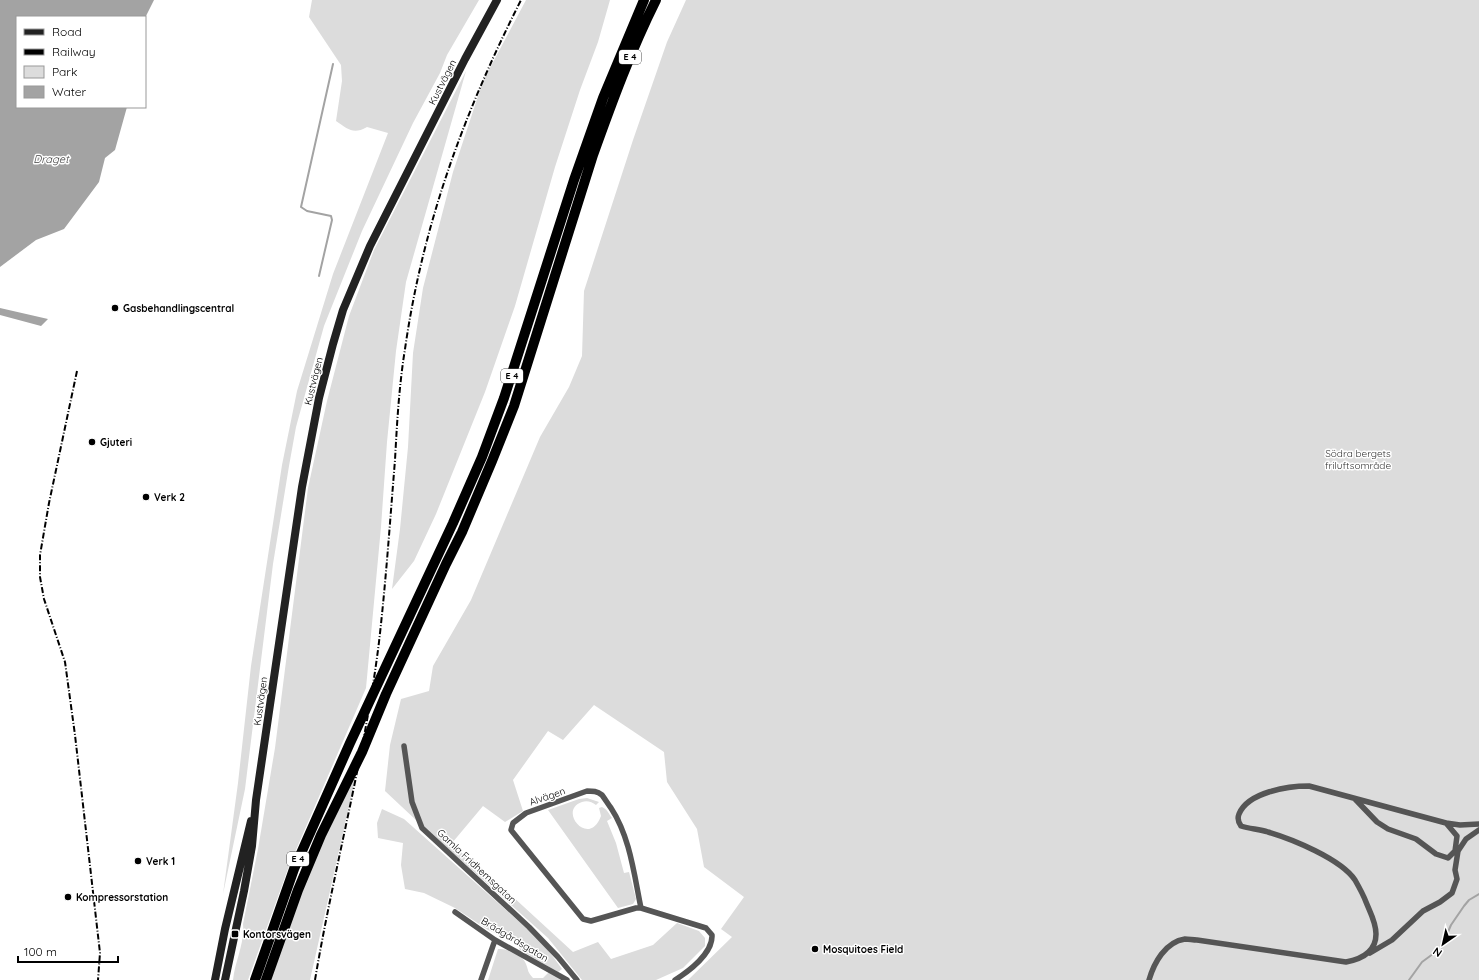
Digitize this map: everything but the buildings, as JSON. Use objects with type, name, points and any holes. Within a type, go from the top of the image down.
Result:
[{"type":"highway","name":"E 4","points":[[261,979],[294,869],[350,743],[453,523],[482,457],[507,391],[574,180],[602,98],[644,0]]},
{"type":"highway","name":"E 4","points":[[261,979],[321,835],[362,752],[386,694],[462,532],[492,461],[514,406],[593,155],[614,95],[656,0]]},
{"type":"main road","name":"Kustvägen","points":[[225,980],[246,884],[252,846],[256,800],[302,486],[319,398],[333,344],[344,310],[370,246],[462,65],[497,0]]},
{"type":"main road","name":"Kustvägen","points":[[215,980],[225,929],[256,800]]},
{"type":"street","name":"Gamla Fridhemsgatan","points":[[404,746],[412,802],[422,828],[534,932],[577,980]]},
{"type":"street","points":[[1366,955],[1374,945],[1376,931],[1370,911],[1355,879],[1344,868],[1333,861],[1286,837],[1266,831],[1246,828],[1238,823],[1237,818],[1241,810],[1252,800],[1263,794],[1283,788],[1308,786],[1446,823],[1460,825],[1479,824]]},
{"type":"street","name":"Alvägen","points":[[641,908],[627,846],[621,827],[601,795],[595,792],[587,791],[526,813],[513,823],[511,830],[583,919],[590,921],[636,908],[641,908],[706,928],[712,935],[712,942],[708,950],[688,971],[675,980]]},
{"type":"street","points":[[1355,799],[1377,822],[1416,839],[1436,854],[1448,858],[1455,851],[1457,836],[1446,823]]},
{"type":"street","points":[[1148,980],[1159,957],[1166,949],[1184,939],[1346,962],[1361,958],[1388,943],[1423,911],[1440,902],[1452,893],[1457,880],[1455,870],[1458,851],[1466,839],[1479,830]]},
{"type":"street","name":"Brädgårdsgatan","points":[[455,912],[495,940],[567,980]]},
{"type":"street","points":[[481,980],[495,940]]},
{"type":"green space","points":[[312,0],[479,0],[447,55],[440,73],[413,123],[362,231],[324,326],[296,427],[289,466],[273,564],[245,789],[223,894],[238,783],[251,666],[282,465],[297,391],[333,274],[388,133],[367,127],[354,131],[336,121],[342,81],[341,65],[309,17]]},
{"type":"green space","points":[[526,0],[610,0],[598,42],[580,90],[555,167],[515,306],[485,392],[436,514],[414,561],[392,589],[400,529],[408,447],[413,353],[423,288],[453,172],[483,81]]},
{"type":"green space","name":"Södra bergets friluftsområde","points":[[686,0],[1479,0],[1479,980],[688,980],[732,937],[721,929],[744,897],[704,867],[697,829],[667,782],[664,752],[594,705],[563,740],[548,731],[513,780],[523,811],[505,822],[483,806],[452,843],[466,857],[476,863],[573,952],[598,942],[611,959],[653,945],[677,923],[699,931],[705,938],[705,946],[683,968],[656,980],[582,980],[548,938],[385,791],[390,745],[401,699],[429,691],[433,666],[471,600],[540,437],[569,387],[582,356],[584,291],[633,140],[667,42]]},
{"type":"green space","points":[[466,71],[406,282],[396,351],[387,442],[381,527],[366,688],[289,866],[248,980],[233,980],[243,938],[243,924],[258,849],[275,748],[308,488],[327,401],[349,316],[374,250]]},
{"type":"green space","points":[[358,766],[310,980],[269,980],[302,890],[324,836]]},
{"type":"green space","points":[[587,798],[599,802],[596,805],[584,801],[575,806],[573,812],[574,819],[583,828],[589,829],[596,825],[601,816],[599,808],[602,807],[607,810],[612,818],[607,821],[616,843],[624,873],[629,872],[636,899],[633,904],[618,908],[548,810],[579,799]]},
{"type":"green space","points":[[382,809],[404,819],[543,943],[562,969],[558,972],[520,950],[516,938],[508,933],[501,935],[488,930],[455,908],[424,893],[405,889],[401,865],[403,843],[378,838],[377,823]]},
{"type":"green space","points":[[498,949],[510,951],[522,958],[533,978],[543,978],[549,972],[563,980],[488,980]]},
{"type":"water","name":"Draget","points":[[0,0],[154,0],[146,16],[16,16],[16,108],[127,108],[115,150],[105,158],[99,182],[64,229],[36,240],[0,267]]},
{"type":"water","points":[[0,308],[48,319],[41,326],[0,315]]},
{"type":"waterway","points":[[319,276],[332,220],[331,216],[307,211],[301,207],[333,64]]},
{"type":"waterway","points":[[1409,980],[1422,962],[1441,948],[1451,925],[1464,906],[1469,900],[1479,894]]},
{"type":"railway","points":[[315,980],[358,769],[373,685],[386,574],[397,418],[403,363],[413,302],[423,257],[448,170],[481,84],[521,0]]},
{"type":"railway","points":[[77,371],[49,503],[40,555],[40,577],[44,599],[65,662],[75,735],[100,953],[98,980]]},
{"type":"place","name":"Gasbehandlingscentral","points":[[115,308]]},
{"type":"place","name":"Gjuteri","points":[[92,442]]},
{"type":"place","name":"Verk 2","points":[[146,497]]},
{"type":"place","name":"Verk 1","points":[[138,861]]},
{"type":"place","name":"Kompressorstation","points":[[68,897]]},
{"type":"place","name":"Kontorsvägen","points":[[235,934]]},
{"type":"place","name":"Mosquitoes Field","points":[[815,949]]}]
